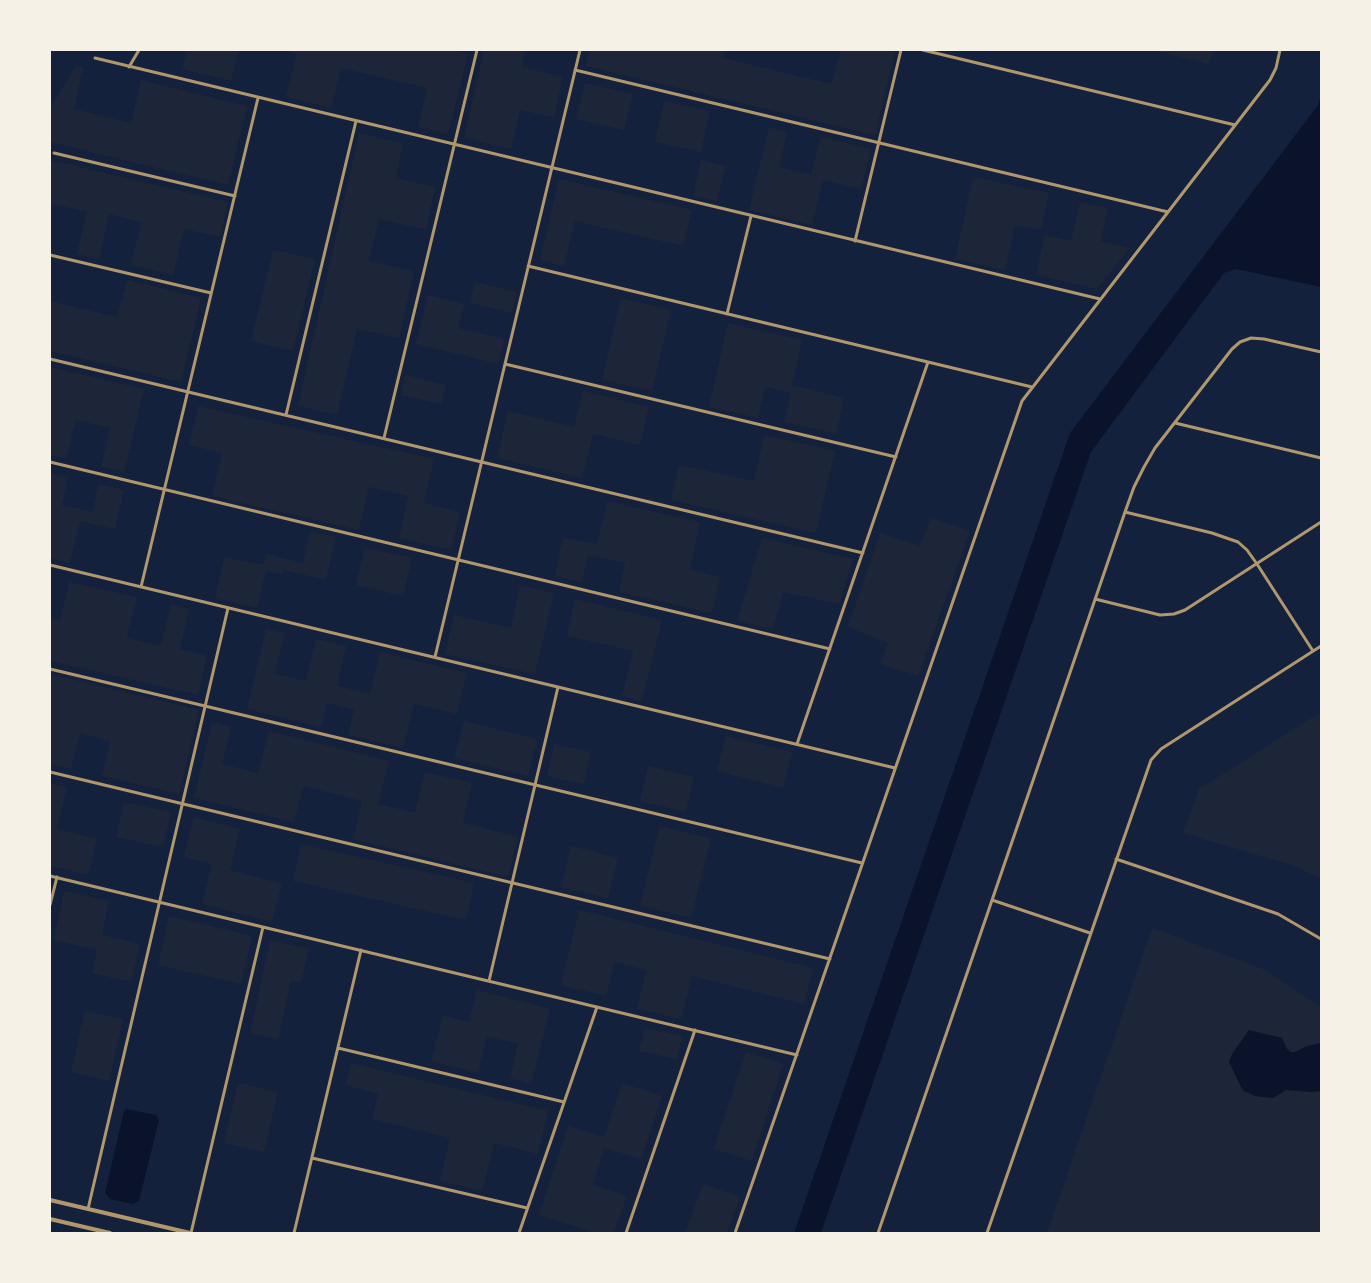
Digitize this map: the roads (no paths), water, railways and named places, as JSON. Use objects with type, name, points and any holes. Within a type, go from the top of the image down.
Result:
[{"type":"street","points":[[129,67],[139,50]]},
{"type":"street","points":[[384,438],[477,50]]},
{"type":"street","points":[[435,657],[580,50]]},
{"type":"street","points":[[855,241],[901,50]]},
{"type":"street","points":[[922,50],[1235,125]]},
{"type":"street","points":[[735,1233],[1022,401],[1270,80],[1276,68],[1280,50]]},
{"type":"street","points":[[95,58],[1100,299]]},
{"type":"street","points":[[575,70],[1168,212]]},
{"type":"street","points":[[141,587],[258,98]]},
{"type":"street","points":[[286,415],[356,121]]},
{"type":"street","points":[[54,153],[235,196]]},
{"type":"street","points":[[727,314],[751,216]]},
{"type":"street","points":[[50,255],[211,294]]},
{"type":"street","points":[[528,266],[1032,387]]},
{"type":"street","points":[[878,1233],[1125,512],[1144,466],[1232,349],[1240,342],[1251,338],[1264,339],[1321,352]]},
{"type":"street","points":[[50,359],[863,553]]},
{"type":"street","points":[[797,744],[928,362]]},
{"type":"street","points":[[505,364],[896,458]]},
{"type":"street","points":[[1175,423],[1321,458]]},
{"type":"street","points":[[50,462],[830,649]]},
{"type":"street","points":[[1125,512],[1238,542],[1247,550],[1257,564],[1313,651]]},
{"type":"street","points":[[1095,599],[1160,615],[1174,614],[1185,610],[1321,522]]},
{"type":"street","points":[[50,565],[895,768]]},
{"type":"street","points":[[88,1209],[228,608]]},
{"type":"street","points":[[987,1233],[1151,760],[1161,749],[1321,646]]},
{"type":"street","points":[[50,669],[862,863]]},
{"type":"street","points":[[489,981],[558,687]]},
{"type":"street","points":[[50,772],[830,959]]},
{"type":"street","points":[[1116,859],[1278,914],[1321,939]]},
{"type":"street","points":[[50,876],[797,1055]]},
{"type":"street","points":[[50,905],[56,877]]},
{"type":"street","points":[[992,900],[1090,933]]},
{"type":"street","points":[[50,1200],[190,1233],[263,926]]},
{"type":"street","points":[[294,1233],[361,950]]},
{"type":"street","points":[[519,1233],[597,1007]]},
{"type":"street","points":[[626,1233],[695,1030]]},
{"type":"street","points":[[338,1048],[564,1102]]},
{"type":"street","points":[[312,1158],[528,1208]]},
{"type":"street","points":[[50,1219],[110,1233]]}]
